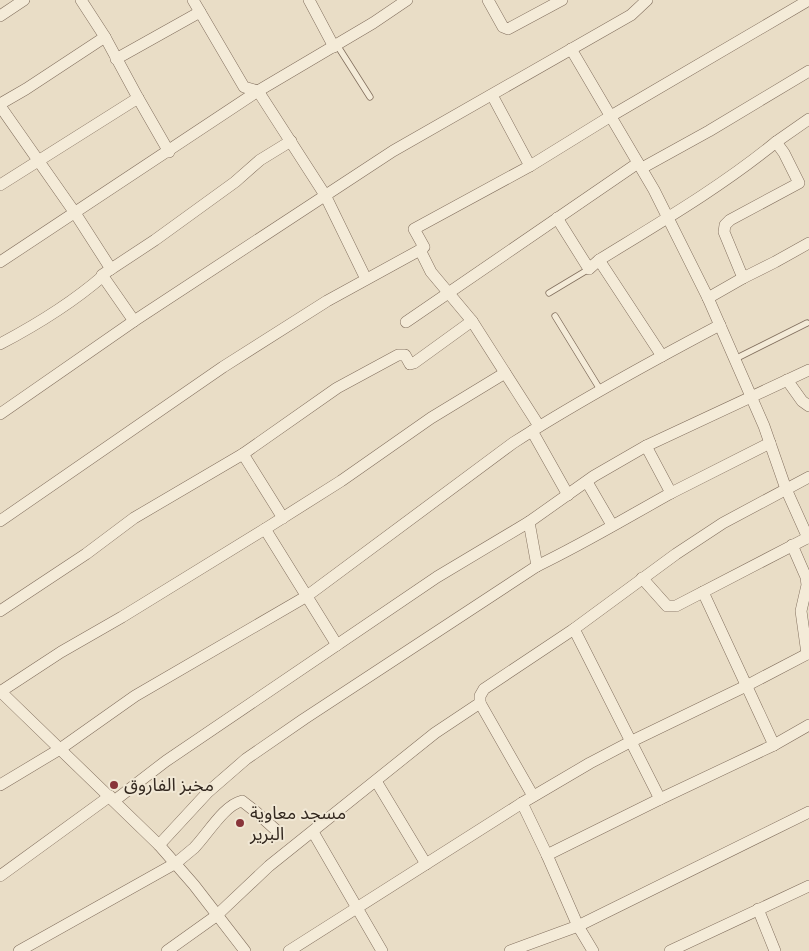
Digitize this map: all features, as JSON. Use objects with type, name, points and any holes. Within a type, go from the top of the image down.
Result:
[{"type":"street","points":[[0,16],[24,0]]},
{"type":"street","points":[[80,0],[105,37],[169,152]]},
{"type":"street","points":[[193,0],[244,87],[258,91],[325,195],[366,279]]},
{"type":"street","points":[[309,0],[335,46]]},
{"type":"street","points":[[0,262],[169,152],[258,91],[335,46],[407,0]]},
{"type":"street","points":[[488,0],[504,27],[508,30],[562,0]]},
{"type":"street","points":[[0,414],[134,320],[393,151],[631,15],[647,0]]},
{"type":"street","points":[[0,521],[203,380],[327,301],[420,250],[424,247],[414,229],[530,166],[611,116],[809,0]]},
{"type":"street","points":[[116,59],[200,12]]},
{"type":"street","points":[[105,37],[26,90],[0,105],[75,213],[134,320]]},
{"type":"street","points":[[572,49],[640,165],[708,298],[752,396],[786,489],[808,537],[671,607],[667,606],[642,578]]},
{"type":"street","points":[[406,322],[557,218],[640,165],[709,131],[809,71]]},
{"type":"street","points":[[492,95],[530,166]]},
{"type":"street","points":[[0,185],[138,98]]},
{"type":"street","points":[[557,218],[589,268],[751,163],[776,142],[809,119]]},
{"type":"street","points":[[0,344],[85,292],[107,273],[234,182],[260,160],[291,141]]},
{"type":"street","points":[[743,278],[724,232],[725,225],[756,205],[804,181],[776,142]]},
{"type":"street","points":[[708,298],[809,243]]},
{"type":"street","points":[[420,250],[431,272],[472,321],[505,373],[536,429],[568,495]]},
{"type":"street","points":[[599,260],[662,356]]},
{"type":"street","points":[[0,611],[86,554],[134,518],[243,454],[337,388],[398,355],[405,355],[410,364],[414,364],[472,321]]},
{"type":"street","points":[[0,784],[60,749],[143,692],[307,596],[536,429],[662,356],[720,325]]},
{"type":"street","points":[[0,876],[437,577],[528,522],[594,476],[646,446],[809,370]]},
{"type":"street","points":[[245,951],[176,863],[159,845],[0,692],[61,652],[265,530],[341,481],[431,418],[505,373]]},
{"type":"street","points":[[787,380],[802,401],[809,406]]},
{"type":"street","points":[[159,845],[208,792],[246,759],[304,719],[537,566],[579,546],[670,492],[770,443]]},
{"type":"street","points":[[646,446],[670,492]]},
{"type":"street","points":[[243,454],[283,518]]},
{"type":"street","points":[[533,796],[480,703],[480,696],[484,689],[574,629],[642,578],[723,523],[809,477]]},
{"type":"street","points":[[587,482],[612,525]]},
{"type":"street","points":[[528,522],[537,566]]},
{"type":"street","points":[[265,530],[337,645]]},
{"type":"street","points":[[289,951],[533,796],[630,742],[746,686],[808,653],[801,611],[807,585],[806,577],[792,546]]},
{"type":"street","points":[[703,592],[774,745]]},
{"type":"street","points":[[574,629],[660,798]]},
{"type":"street","points":[[167,951],[216,916],[270,866],[435,733],[480,703]]},
{"type":"street","points":[[547,855],[660,798],[774,745],[809,724]]},
{"type":"street","points":[[376,781],[426,864]]},
{"type":"street","points":[[19,951],[176,863],[193,848],[224,813],[240,801],[276,830]]},
{"type":"street","points":[[522,803],[578,926],[593,951]]},
{"type":"street","points":[[510,951],[578,926],[809,812]]},
{"type":"street","points":[[312,832],[382,951]]},
{"type":"street","points":[[670,951],[809,886]]},
{"type":"street","points":[[758,910],[775,951]]},
{"type":"lane","points":[[335,46],[370,97]]},
{"type":"lane","points":[[550,293],[589,268]]},
{"type":"lane","points":[[555,316],[601,391]]},
{"type":"lane","points":[[735,359],[808,323]]},
{"type":"place","name":"مخبز الفاروق","points":[[114,785]]},
{"type":"place","name":"مسجد معاوية البرير","points":[[240,823]]}]
